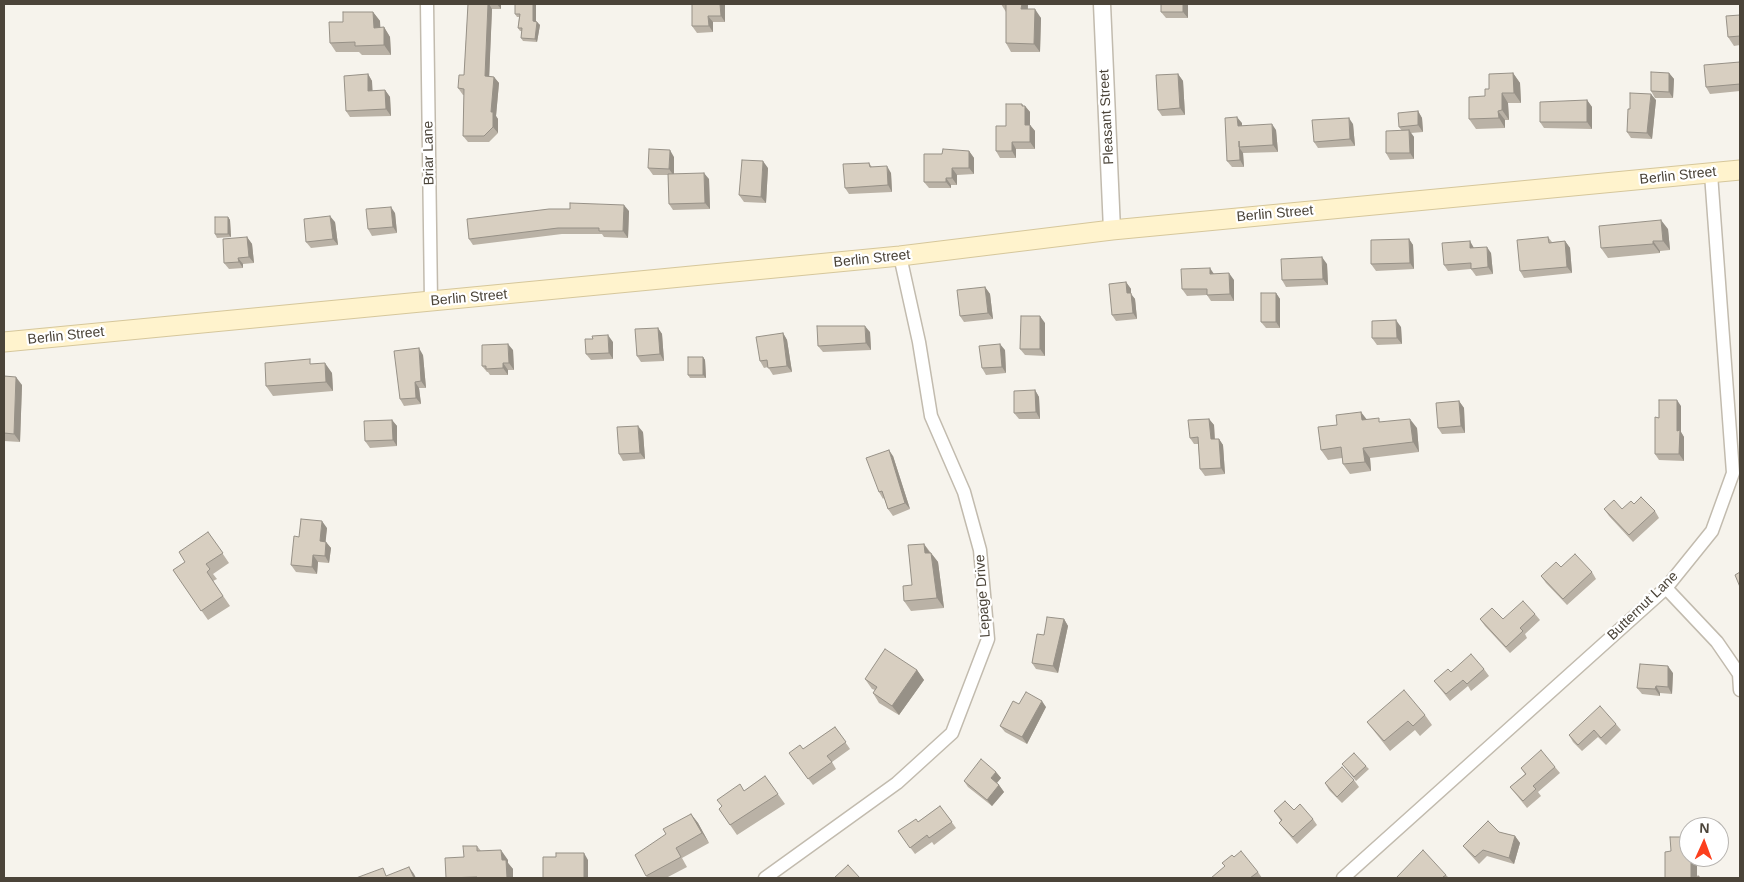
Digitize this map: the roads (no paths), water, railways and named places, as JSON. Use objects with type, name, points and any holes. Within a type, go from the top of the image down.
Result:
[{"type":"main road","name":"Berlin Street","points":[[4,342],[900,256],[1112,230],[1740,170]]},
{"type":"street","name":"Briar Lane","points":[[427,4],[431,302]]},
{"type":"street","name":"Pleasant Street","points":[[1102,4],[1112,230]]},
{"type":"street","name":"Butternut Lane","points":[[1343,878],[1666,588],[1712,531],[1733,474],[1711,174]]},
{"type":"street","name":"Lepage Drive","points":[[765,878],[898,783],[952,733],[988,640],[980,550],[964,492],[931,416],[919,342],[900,256]]},
{"type":"street","points":[[1666,588],[1717,642],[1739,674],[1740,690]]}]
